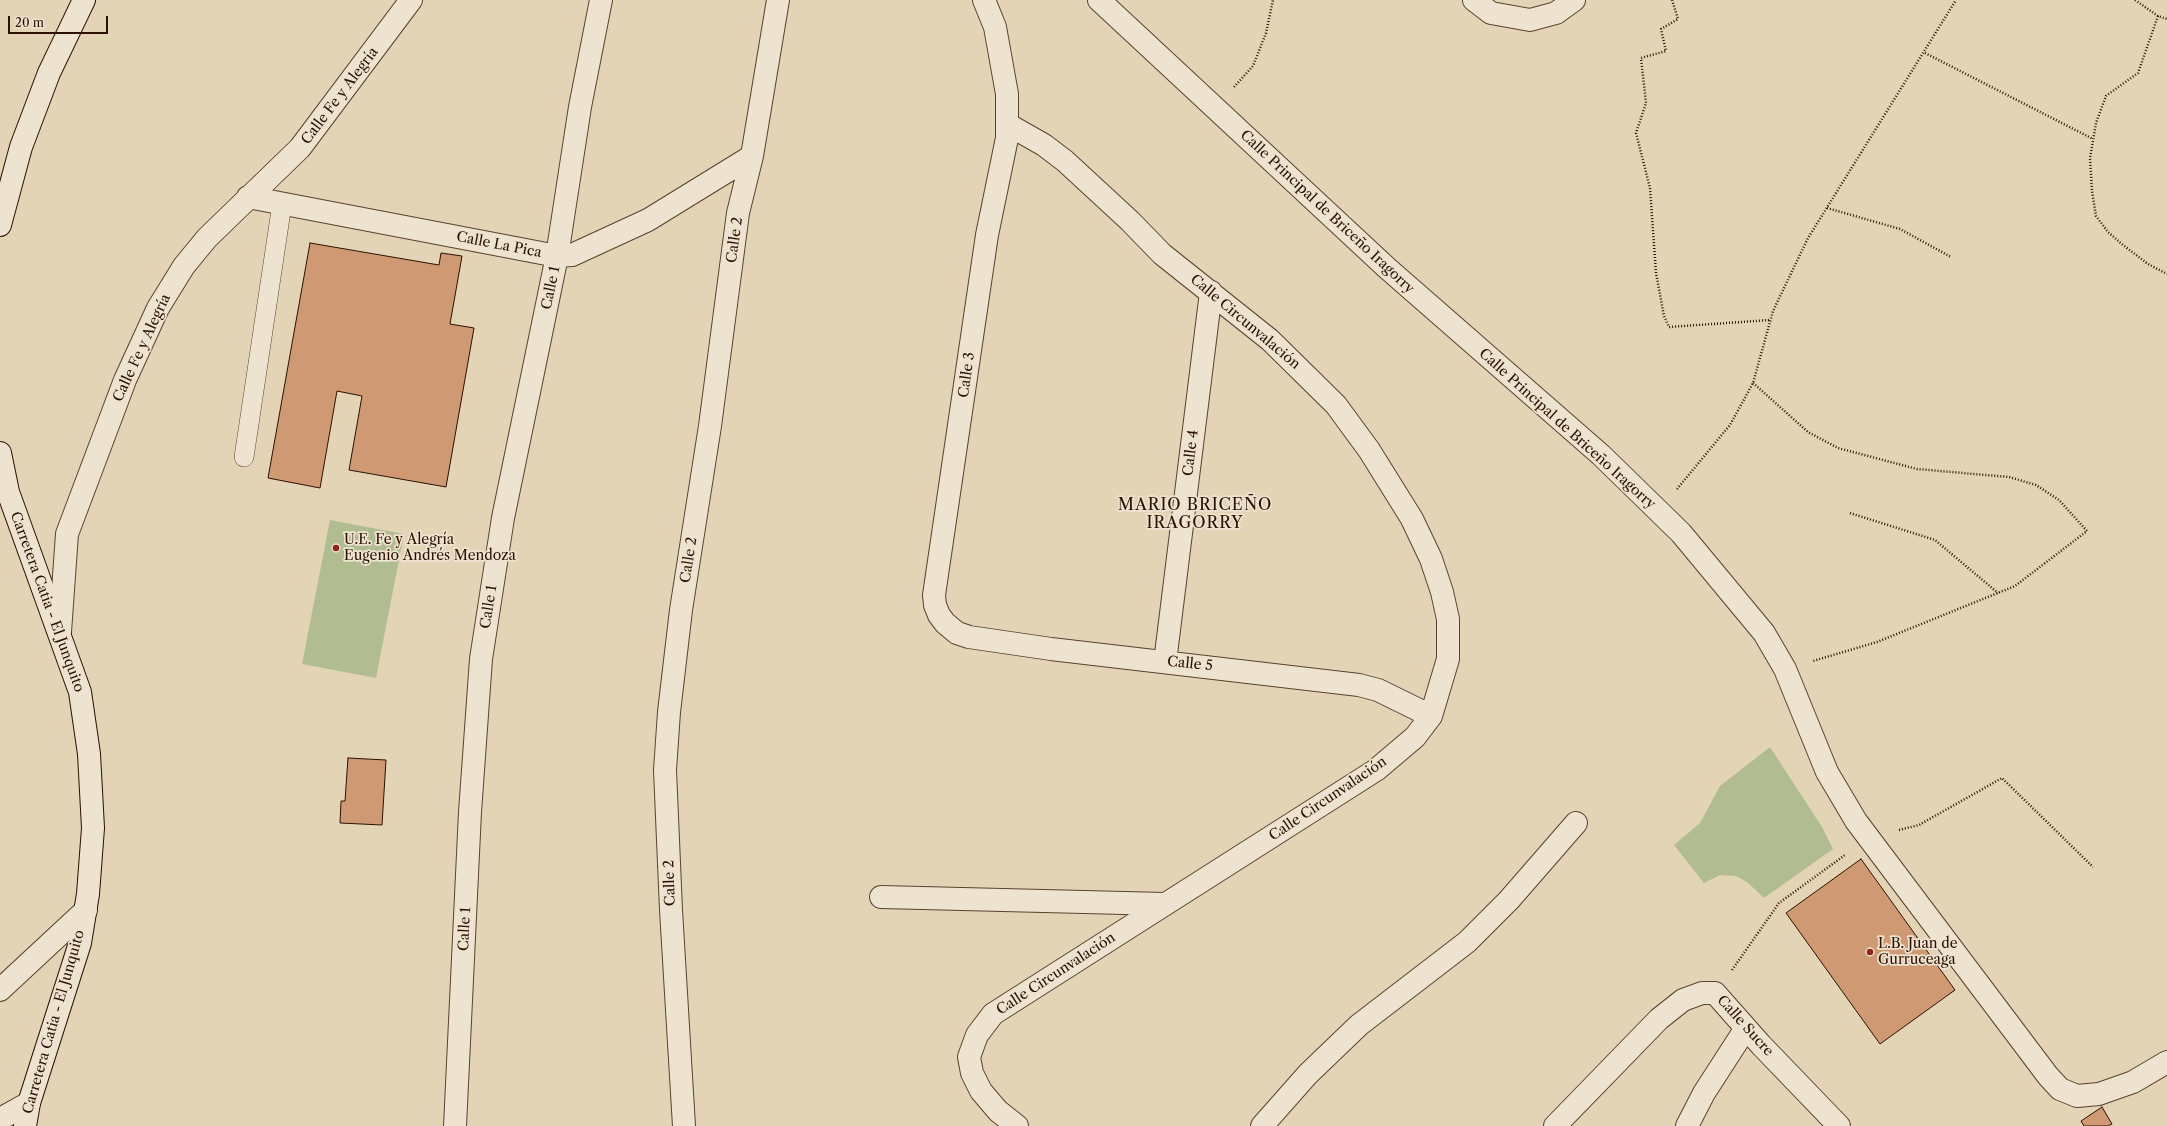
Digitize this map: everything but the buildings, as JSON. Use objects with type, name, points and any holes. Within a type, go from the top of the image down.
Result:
[{"type":"street","points":[[0,225],[24,139],[49,73],[84,0]]},
{"type":"street","name":"Calle Fe y Alegría","points":[[60,632],[67,534],[125,380],[158,308],[184,266],[207,238],[300,148],[411,0]]},
{"type":"street","name":"Calle 1","points":[[455,1126],[470,812],[481,659],[503,518],[558,256],[580,107],[601,0]]},
{"type":"street","name":"Calle 2","points":[[684,1126],[671,910],[666,770],[669,712],[681,610],[710,426],[738,214],[752,156],[778,0]]},
{"type":"street","points":[[984,0],[995,27],[1007,94],[1007,124]]},
{"type":"street","name":"Calle Principal de Briceño Iragorry","points":[[1099,0],[1387,268],[1601,455],[1681,532],[1764,632],[1785,669],[1827,772],[1856,821],[2048,1076],[2060,1089],[2077,1096],[2099,1094],[2133,1082],[2167,1062]]},
{"type":"street","points":[[1474,0],[1492,13],[1530,20],[1556,13],[1574,0]]},
{"type":"street","name":"Calle Circunvalación","points":[[1007,124],[1044,145],[1065,160],[1125,216],[1162,254],[1270,340],[1336,405],[1368,450],[1412,519],[1431,559],[1442,592],[1448,619],[1448,660],[1431,716],[1415,737],[1376,770],[993,1014],[977,1035],[969,1057],[972,1073],[981,1091],[998,1111],[1017,1126]]},
{"type":"street","name":"Calle 3","points":[[945,624],[935,605],[934,595],[988,235],[1007,138],[1007,124]]},
{"type":"street","name":"Calle La Pica","points":[[248,197],[558,256],[572,255],[648,220],[752,156]]},
{"type":"street","name":"Calle 4","points":[[1165,662],[1210,292]]},
{"type":"street","name":"Carretera Catia - El Junquito","points":[[0,453],[8,492],[42,589],[60,632],[80,692],[89,754],[93,828],[86,910],[80,943],[28,1103],[24,1126]]},
{"type":"street","name":"Calle 5","points":[[945,624],[957,632],[969,637],[1051,649],[1359,685],[1378,690],[1431,716]]},
{"type":"street","points":[[1262,1126],[1308,1074],[1359,1025],[1467,942],[1510,900],[1576,823]]},
{"type":"street","points":[[881,897],[1165,904]]},
{"type":"street","points":[[0,990],[86,910]]},
{"type":"street","name":"Calle Sucre","points":[[1555,1126],[1659,1019],[1682,1000],[1702,993],[1715,993],[1839,1126]]},
{"type":"street","points":[[1687,1126],[1704,1093],[1746,1028]]},
{"type":"street","points":[[0,1120],[28,1103]]},
{"type":"lane","points":[[244,457],[282,204]]},
{"type":"path","points":[[1214,108],[1253,66],[1266,33],[1273,0]]},
{"type":"path","points":[[1672,0],[1678,19],[1661,29],[1666,51],[1641,58],[1646,102],[1636,133],[1650,188],[1656,273],[1664,316],[1669,327],[1770,320]]},
{"type":"path","points":[[1659,511],[1730,425],[1752,383],[1773,311],[1808,238],[1925,53],[1956,0]]},
{"type":"path","points":[[2135,0],[2158,16],[2167,19]]},
{"type":"path","points":[[2158,16],[2138,72],[2106,96],[2096,123],[2090,171],[2096,216],[2108,232],[2122,244],[2148,264],[2167,274]]},
{"type":"path","points":[[1925,53],[2093,139]]},
{"type":"path","points":[[1827,208],[1900,229],[1951,256]]},
{"type":"path","points":[[1752,383],[1808,432],[1838,448],[1918,469],[2009,477],[2036,485],[2059,500],[2087,531],[2015,586],[1877,642],[1785,669]]},
{"type":"path","points":[[1850,513],[1935,540],[1998,593]]},
{"type":"path","points":[[1715,993],[1779,903],[1868,838],[1919,824],[2002,778],[2093,867]]},
{"type":"green space","points":[[330,520],[404,534],[376,678],[302,664]]},
{"type":"green space","points":[[1770,747],[1822,827],[1833,849],[1764,898],[1747,882],[1736,876],[1720,875],[1704,883],[1674,845],[1700,823],[1720,786]]},
{"type":"place","name":"U.E. Fe y Alegría Eugenio Andrés Mendoza","points":[[336,548]]},
{"type":"place","name":"L.B. Juan de Gurruceaga","points":[[1870,952]]},
{"type":"district","name":"MARIO BRICEÑO IRAGORRY","points":[[1195,514]]}]
